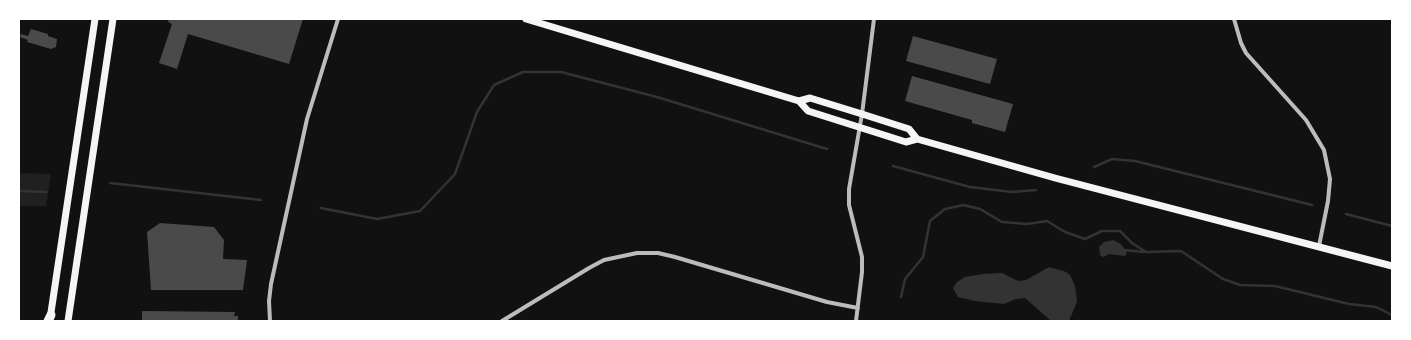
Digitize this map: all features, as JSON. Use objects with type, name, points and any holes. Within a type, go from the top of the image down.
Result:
[{"type":"main road","points":[[50,319],[95,19]]},
{"type":"main road","points":[[68,321],[113,19]]},
{"type":"main road","points":[[526,19],[799,101],[808,111],[906,142],[917,139],[1055,178],[1392,266]]},
{"type":"main road","points":[[799,101],[810,98],[909,129],[917,139]]},
{"type":"street","points":[[270,321],[269,301],[271,284],[307,119],[338,19]]},
{"type":"street","points":[[856,321],[862,257],[851,211],[849,189],[860,128],[874,19]]},
{"type":"street","points":[[1234,19],[1241,43],[1246,53],[1306,120],[1324,150],[1330,179],[1328,201],[1319,246]]},
{"type":"street","points":[[502,321],[588,268],[604,260],[637,253],[658,253],[675,257],[827,302],[858,308]]},
{"type":"shaded area","points":[[19,173],[51,174],[46,206],[19,206]]},
{"type":"shaded area","points":[[1113,240],[1121,244],[1127,253],[1125,256],[1109,254],[1103,257],[1100,255],[1099,247],[1104,242]]},
{"type":"shaded area","points":[[1049,267],[1064,271],[1070,275],[1075,286],[1077,302],[1069,321],[1051,321],[1025,298],[1016,299],[1004,304],[975,301],[958,297],[953,288],[957,282],[965,277],[1002,273],[1018,281],[1026,280]]},
{"type":"building","points":[[169,19],[303,19],[289,64],[188,34],[177,69],[159,63],[172,24],[168,22]]},
{"type":"building","points":[[31,29],[48,34],[48,36],[57,39],[56,47],[51,49],[27,42],[28,40],[20,37],[21,34],[28,36]]},
{"type":"building","points":[[913,36],[997,59],[990,84],[906,61]]},
{"type":"building","points":[[912,76],[1013,104],[1005,132],[972,123],[972,120],[905,101]]},
{"type":"building","points":[[160,223],[214,227],[224,240],[223,259],[247,260],[243,290],[151,290],[147,232]]},
{"type":"building","points":[[142,311],[235,312],[234,316],[238,316],[238,321],[142,321]]},
{"type":"waterway","points":[[321,208],[377,219],[420,211],[455,174],[477,112],[494,85],[523,72],[561,72],[657,97],[827,149]]},
{"type":"waterway","points":[[1094,167],[1112,159],[1135,161],[1312,205]]},
{"type":"waterway","points":[[893,166],[970,187],[1012,192],[1036,190]]},
{"type":"waterway","points":[[110,183],[261,200]]},
{"type":"waterway","points":[[19,191],[46,192]]},
{"type":"waterway","points":[[901,297],[905,279],[923,257],[930,221],[945,209],[963,205],[980,209],[1002,222],[1027,224],[1047,221],[1065,232],[1085,239],[1102,231],[1120,231],[1132,243],[1146,252],[1181,251],[1223,279],[1240,285],[1275,286],[1349,304],[1376,307],[1392,315]]},
{"type":"waterway","points":[[1346,214],[1392,226]]},
{"type":"waterway","points":[[1123,250],[1144,252]]}]
